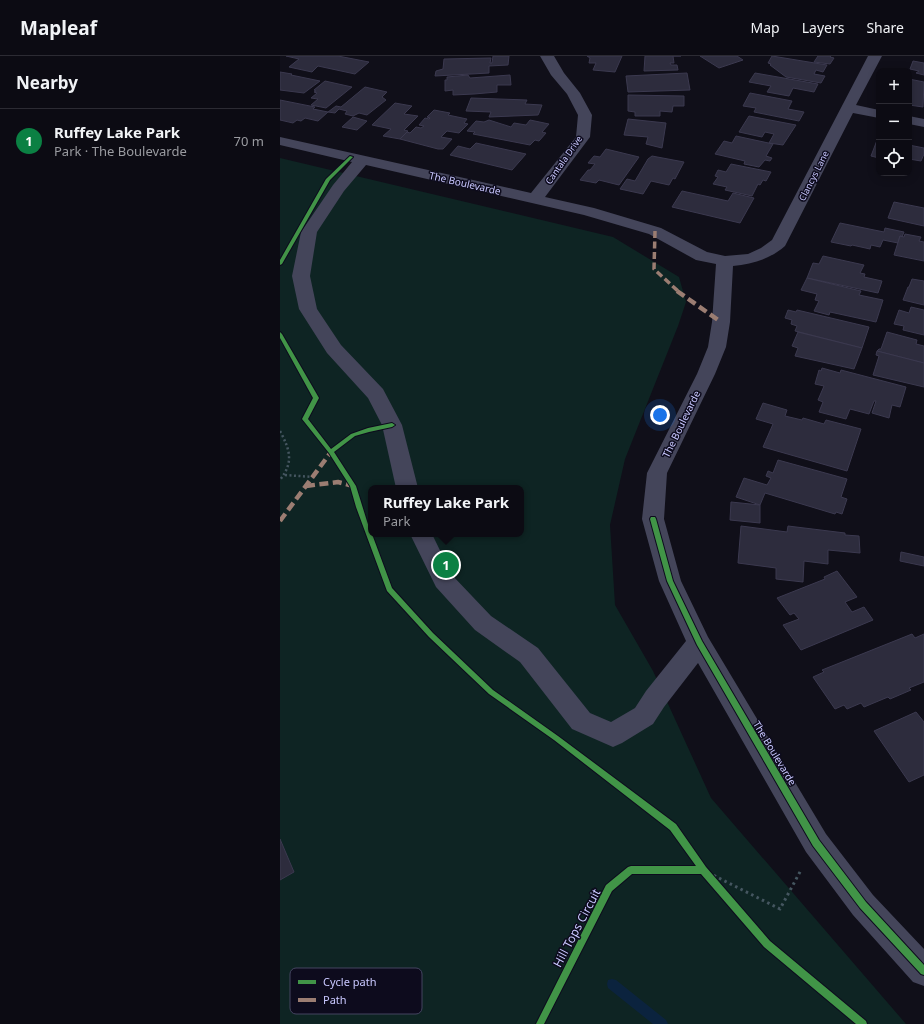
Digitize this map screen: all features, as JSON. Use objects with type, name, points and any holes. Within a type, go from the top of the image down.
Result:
[{"type":"street","name":"Cantala Drive","points":[[535,199],[583,137],[585,115],[547,56]]},
{"type":"street","name":"Clancys Lane","points":[[725,261],[739,261],[761,256],[772,250],[779,242],[875,56]]},
{"type":"street","points":[[848,108],[876,113]]},
{"type":"street","points":[[912,121],[924,123]]},
{"type":"street","name":"The Boulevarde","points":[[280,141],[588,211],[655,231],[702,256],[725,261],[721,322],[717,347],[706,374],[657,473],[653,519],[670,581],[698,643],[816,843],[863,905],[924,971]]},
{"type":"street","points":[[362,160],[338,188],[309,232],[301,276],[308,309],[334,349],[376,394],[392,425],[406,485]]},
{"type":"street","points":[[422,537],[444,581],[483,623],[529,655],[581,721],[612,735],[644,716],[655,699],[698,643]]},
{"type":"path","points":[[280,430],[287,443],[290,463],[285,475],[280,480]]},
{"type":"path","points":[[285,475],[313,477]]},
{"type":"path","points":[[697,867],[780,909],[816,843]]},
{"type":"path","points":[[703,870],[713,882]]},
{"type":"green space","points":[[280,158],[613,237],[679,277],[686,302],[678,326],[625,459],[610,525],[615,605],[653,671],[711,798],[906,1024],[280,1024]]},
{"type":"building","points":[[286,56],[338,56],[369,62],[355,74],[318,66],[312,72],[289,67],[299,59]]},
{"type":"building","points":[[493,56],[509,56],[508,65],[489,66],[489,73],[435,76],[436,71],[443,69],[444,59],[491,58],[490,63],[492,63]]},
{"type":"building","points":[[587,56],[622,56],[615,72],[593,70],[596,63],[589,63],[590,58]]},
{"type":"building","points":[[645,56],[673,56],[674,63],[670,63],[671,65],[677,65],[678,70],[644,71]]},
{"type":"building","points":[[700,56],[737,56],[743,60],[719,68]]},
{"type":"building","points":[[772,56],[827,65],[823,72],[816,70],[814,74],[825,76],[821,83],[786,77],[768,63]]},
{"type":"building","points":[[818,56],[831,56],[830,57],[834,58],[830,64],[814,62]]},
{"type":"building","points":[[913,61],[924,63],[924,75],[916,73],[919,71],[910,68]]},
{"type":"building","points":[[280,72],[320,81],[304,93],[280,90]]},
{"type":"building","points":[[687,73],[690,90],[628,92],[626,76]]},
{"type":"building","points":[[755,73],[818,84],[814,92],[793,88],[789,96],[767,92],[771,86],[749,82]]},
{"type":"building","points":[[468,75],[470,78],[510,75],[511,85],[497,85],[497,92],[453,95],[453,90],[445,91],[445,80],[447,80],[447,77]]},
{"type":"building","points":[[912,80],[924,82],[923,107],[912,105]]},
{"type":"building","points":[[325,81],[352,87],[326,108],[311,105],[318,99],[311,98],[317,93],[314,92],[316,91],[314,90]]},
{"type":"building","points":[[365,87],[387,92],[382,97],[386,100],[367,115],[359,113],[353,116],[345,114],[347,111],[339,109],[335,113],[328,112],[336,106],[341,107]]},
{"type":"building","points":[[750,93],[792,101],[788,109],[804,112],[799,121],[754,112],[756,108],[743,106]]},
{"type":"building","points":[[628,95],[684,96],[684,106],[673,106],[672,112],[660,111],[660,116],[635,116],[635,112],[628,111]]},
{"type":"building","points":[[471,98],[527,100],[525,104],[542,105],[538,115],[489,117],[491,112],[466,111]]},
{"type":"building","points":[[280,100],[315,107],[313,109],[328,112],[318,121],[305,118],[301,121],[297,120],[293,123],[280,120]]},
{"type":"building","points":[[395,103],[412,106],[404,114],[418,116],[404,130],[408,131],[400,139],[383,136],[391,129],[372,125]]},
{"type":"building","points":[[434,110],[450,113],[448,115],[467,119],[464,123],[468,124],[459,133],[447,131],[441,137],[452,139],[443,149],[400,139],[407,132],[410,133],[416,127],[421,128],[424,126],[419,125],[425,118],[430,118],[427,117]]},
{"type":"building","points":[[749,116],[796,125],[783,145],[769,143],[774,134],[765,132],[762,137],[739,132]]},
{"type":"building","points":[[353,117],[367,121],[357,130],[342,127]]},
{"type":"building","points":[[628,119],[666,123],[662,148],[646,144],[648,137],[624,135]]},
{"type":"building","points":[[489,120],[511,127],[514,123],[526,125],[530,120],[549,124],[542,132],[546,133],[539,141],[535,140],[530,145],[473,134],[475,132],[467,131],[476,121],[484,122]]},
{"type":"building","points":[[736,136],[773,144],[766,156],[772,158],[770,161],[765,160],[759,167],[744,164],[745,161],[715,154],[724,141],[732,143]]},
{"type":"building","points":[[476,143],[526,154],[512,170],[450,155],[458,146],[470,149]]},
{"type":"building","points":[[876,143],[876,157],[871,156]]},
{"type":"building","points":[[912,146],[924,148],[924,154],[921,161],[912,160]]},
{"type":"building","points":[[606,149],[639,157],[619,185],[599,180],[596,183],[580,180],[595,164],[588,163],[594,156],[600,157]]},
{"type":"building","points":[[652,156],[684,162],[675,179],[673,178],[669,185],[651,181],[643,194],[620,189],[627,179],[635,181],[648,159]]},
{"type":"building","points":[[731,164],[771,172],[766,181],[763,180],[760,185],[758,184],[752,196],[725,190],[727,187],[713,184],[718,177],[715,176],[718,170],[726,172]]},
{"type":"building","points":[[682,191],[728,201],[733,193],[754,198],[740,223],[672,207]]},
{"type":"building","points":[[894,202],[924,208],[924,226],[888,218]]},
{"type":"building","points":[[840,223],[884,232],[885,228],[904,232],[902,237],[900,236],[898,243],[883,240],[880,247],[871,245],[870,249],[831,242]]},
{"type":"building","points":[[905,234],[921,237],[919,241],[924,242],[924,261],[894,255],[900,236],[904,237]]},
{"type":"building","points":[[823,256],[864,265],[860,273],[865,274],[864,277],[882,281],[878,293],[807,278],[813,263],[819,264]]},
{"type":"building","points":[[807,278],[861,291],[859,295],[883,300],[876,322],[830,312],[829,315],[814,311],[819,301],[815,300],[817,294],[801,290]]},
{"type":"building","points":[[912,279],[924,281],[924,305],[903,300]]},
{"type":"building","points":[[911,307],[924,310],[924,335],[903,330],[904,326],[894,324],[899,310],[909,313]]},
{"type":"building","points":[[788,310],[796,312],[797,310],[869,327],[862,348],[795,331],[797,326],[791,324],[792,320],[785,318]]},
{"type":"building","points":[[798,332],[862,348],[854,369],[795,356],[798,348],[792,346]]},
{"type":"building","points":[[887,332],[917,340],[916,344],[924,346],[924,363],[877,351],[881,349]]},
{"type":"building","points":[[877,351],[924,363],[924,387],[873,375],[879,356],[876,355]]},
{"type":"building","points":[[822,368],[840,373],[841,370],[906,387],[900,407],[892,405],[889,418],[872,413],[876,401],[874,401],[869,414],[850,409],[846,419],[819,412],[823,402],[818,400],[824,386],[815,384],[819,370],[821,371]]},
{"type":"building","points":[[763,403],[787,410],[785,416],[802,420],[803,418],[824,424],[826,420],[861,429],[847,471],[763,447],[773,424],[756,419]]},
{"type":"building","points":[[778,460],[847,479],[841,497],[847,499],[842,514],[836,512],[835,514],[765,493],[760,505],[736,497],[744,478],[767,485],[771,478],[766,476],[768,471],[773,473]]},
{"type":"building","points":[[731,502],[760,505],[760,523],[730,520]]},
{"type":"building","points":[[741,526],[787,532],[788,526],[859,536],[860,553],[828,550],[828,564],[804,561],[803,582],[776,579],[776,568],[738,563]]},
{"type":"building","points":[[901,552],[924,557],[924,566],[900,561]]},
{"type":"building","points":[[837,571],[857,597],[845,602],[852,612],[864,607],[873,620],[801,650],[783,625],[799,619],[794,613],[790,615],[777,598],[825,579],[824,577]]},
{"type":"building","points":[[912,634],[915,638],[924,634],[924,682],[909,688],[911,690],[890,699],[888,697],[864,707],[861,703],[847,709],[844,705],[835,709],[813,677],[824,672],[822,670]]},
{"type":"building","points":[[916,712],[924,722],[924,775],[909,782],[874,731]]},
{"type":"building","points":[[280,839],[294,872],[280,880]]},
{"type":"waterway","points":[[612,984],[662,1024]]},
{"type":"marked path","points":[[655,231],[654,269],[677,291],[721,322]]},
{"type":"marked path","points":[[280,521],[331,452]]},
{"type":"marked path","points":[[306,486],[338,482],[353,486]]},
{"type":"cycle path","points":[[280,264],[328,179],[351,157]]},
{"type":"cycle path","points":[[280,334],[316,398],[305,419],[331,452],[353,486],[368,532]]},
{"type":"cycle path","points":[[331,452],[353,435],[392,425]]},
{"type":"cycle path","points":[[653,519],[670,581],[699,643],[816,843],[863,905],[924,971]]},
{"type":"cycle path","points":[[370,537],[389,589],[431,635],[491,692],[556,738],[673,827],[703,870],[767,944],[863,1024]]},
{"type":"cycle path","name":"Hill Tops Circuit","points":[[540,1024],[609,888],[631,870],[703,870]]},
{"type":"place","name":"Ruffey Lake Park","points":[[446,565]]}]
